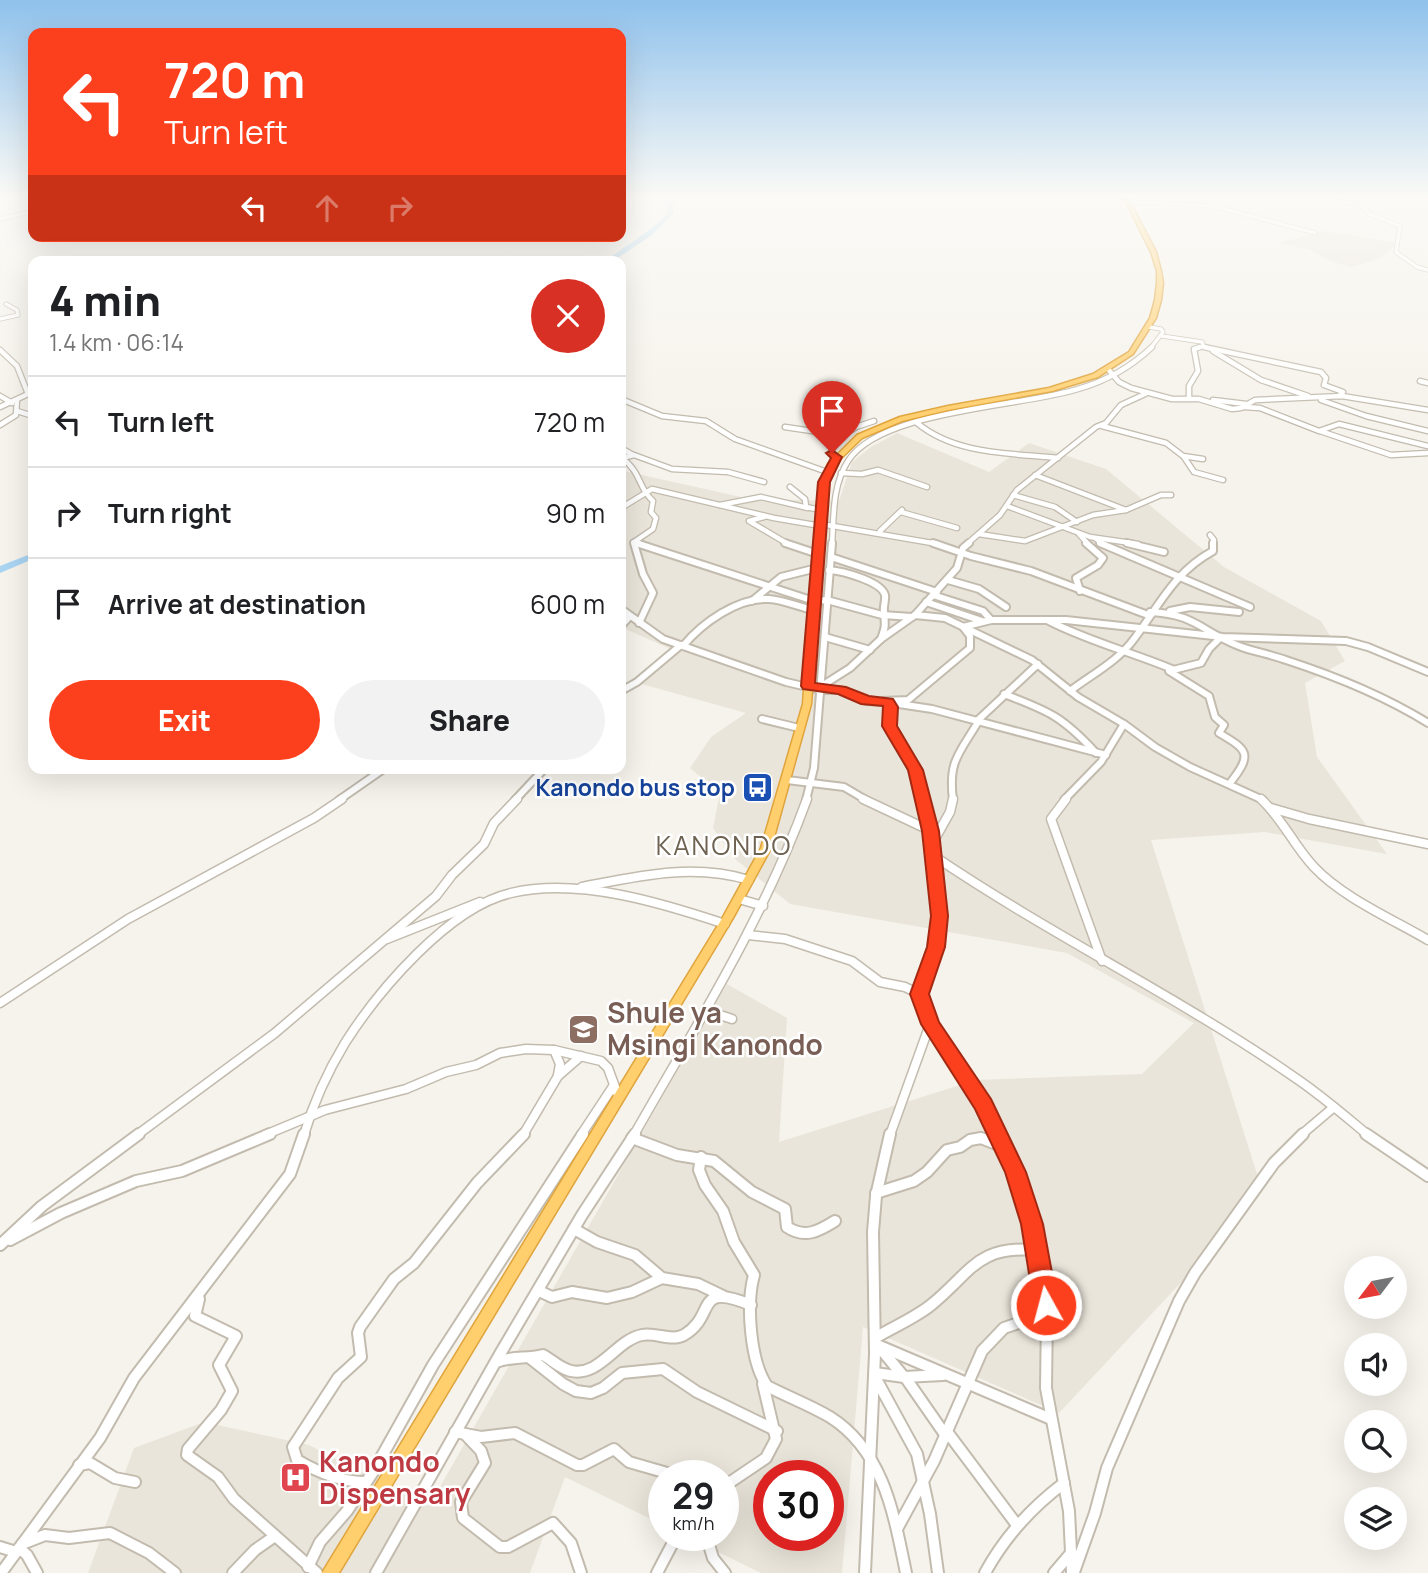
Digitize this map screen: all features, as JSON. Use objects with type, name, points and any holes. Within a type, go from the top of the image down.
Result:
[{"type":"highway","points":[[330,1573],[725,924],[766,848],[807,704],[821,510],[827,472],[836,457],[861,437],[897,422],[1056,388],[1111,372],[1131,354],[1146,335],[1159,296],[1159,271]]},
{"type":"street","points":[[0,319],[18,315],[17,310],[6,304]]},
{"type":"street","points":[[376,1573],[460,1433],[495,1362],[574,1228],[632,1139],[748,935],[791,843],[811,784],[817,742],[837,484],[841,472],[865,443],[891,430],[979,408],[1054,396],[1111,372],[1143,356],[1162,336],[1161,329],[1149,327]]},
{"type":"street","points":[[1162,336],[1202,342],[1203,346]]},
{"type":"street","points":[[1189,398],[1189,386],[1198,371],[1194,350],[1197,346],[1203,346],[1261,380],[1366,416],[1428,431]]},
{"type":"street","points":[[0,350],[17,366],[28,387]]},
{"type":"street","points":[[1213,351],[1241,353],[1321,372],[1326,379],[1324,385],[1343,392],[1338,396]]},
{"type":"street","points":[[1111,372],[1122,384],[1144,392],[1263,409],[1386,454],[1428,453]]},
{"type":"street","points":[[1420,381],[1428,383]]},
{"type":"street","points":[[820,688],[850,668],[881,639],[914,616],[957,568],[961,551],[1007,506],[1013,495],[1096,427],[1102,425],[1117,407],[1144,392]]},
{"type":"street","points":[[0,407],[28,395]]},
{"type":"street","points":[[0,396],[14,402],[17,411],[14,418],[0,425]]},
{"type":"street","points":[[1245,405],[1261,400],[1338,396],[1428,410]]},
{"type":"street","points":[[626,401],[662,416],[706,421],[735,439],[805,461],[827,472]]},
{"type":"street","points":[[17,411],[28,414]]},
{"type":"street","points":[[834,441],[856,427],[874,421]]},
{"type":"street","points":[[916,423],[928,432],[971,449],[1058,458]]},
{"type":"street","points":[[1319,431],[1339,424],[1428,446]]},
{"type":"street","points":[[1102,425],[1168,443],[1184,457],[1198,476],[1223,480]]},
{"type":"street","points":[[786,427],[830,433],[834,441],[831,452],[836,457]]},
{"type":"street","points":[[626,450],[672,468],[728,471],[764,482]]},
{"type":"street","points":[[626,457],[633,454]]},
{"type":"street","points":[[1184,457],[1203,459]]},
{"type":"street","points":[[626,460],[635,466],[642,479],[644,493],[653,501],[650,512],[656,519],[655,526],[634,542]]},
{"type":"street","points":[[841,472],[862,474],[877,470],[927,487]]},
{"type":"street","points":[[1035,475],[1126,510]]},
{"type":"street","points":[[790,487],[805,499],[808,508]]},
{"type":"street","points":[[626,505],[656,489],[767,516],[880,531],[932,542],[1031,571],[1149,614],[1190,607],[1239,612]]},
{"type":"street","points":[[1013,495],[1055,507],[1077,522]]},
{"type":"street","points":[[979,534],[1025,541],[1093,515],[1126,510],[1161,495],[1171,495]]},
{"type":"street","points":[[720,506],[761,497],[821,510]]},
{"type":"street","points":[[1007,506],[1096,539],[1137,544],[1164,552]]},
{"type":"street","points":[[880,531],[902,510],[957,528]]},
{"type":"street","points":[[767,516],[749,521],[770,531],[790,548],[818,554]]},
{"type":"street","points":[[1079,534],[1103,558],[1098,565],[1076,578],[1080,591]]},
{"type":"street","points":[[1070,691],[1134,639],[1139,627],[1177,576],[1213,551],[1211,546],[1214,540],[1210,536]]},
{"type":"street","points":[[1096,539],[1106,547],[1250,607]]},
{"type":"street","points":[[634,542],[768,584],[814,605]]},
{"type":"street","points":[[634,542],[643,574],[653,593],[639,624]]},
{"type":"street","points":[[831,557],[984,611],[991,620]]},
{"type":"street","points":[[626,688],[710,622],[752,601],[768,584],[797,569],[817,568]]},
{"type":"street","points":[[830,570],[848,572],[882,589],[886,597],[883,610],[887,616],[881,639]]},
{"type":"street","points":[[948,580],[979,589],[1006,607]]},
{"type":"street","points":[[752,601],[771,599],[814,605],[827,600],[887,616],[932,615],[963,627],[1038,664],[1070,691],[1175,759],[1258,796],[1271,808],[1298,848],[1329,882],[1428,940]]},
{"type":"street","points":[[926,602],[983,621]]},
{"type":"street","points":[[626,612],[657,637],[786,682],[841,690],[860,699],[932,709],[1106,755]]},
{"type":"street","points":[[1165,612],[1198,622],[1219,637],[1246,649],[1284,659],[1358,686],[1399,705],[1428,723]]},
{"type":"street","points":[[626,621],[631,616]]},
{"type":"street","points":[[963,627],[991,620],[1042,620],[1139,627],[1219,637],[1351,642],[1428,672]]},
{"type":"street","points":[[1042,620],[1172,669],[1201,663],[1219,637]]},
{"type":"street","points":[[886,702],[908,700],[969,650],[972,643],[963,627]]},
{"type":"street","points":[[825,637],[870,650]]},
{"type":"street","points":[[932,845],[950,812],[953,800],[950,778],[952,765],[978,721],[1038,664]]},
{"type":"street","points":[[1172,669],[1169,671],[1174,676],[1209,696],[1215,717],[1224,725],[1219,733],[1243,747],[1245,752],[1242,768],[1230,783]]},
{"type":"street","points":[[1004,694],[1051,712],[1075,730],[1096,753]]},
{"type":"street","points":[[886,702],[891,707],[890,726],[916,770],[931,831],[934,856],[940,916],[939,937],[919,994],[930,1024],[983,1105],[1004,1147],[1026,1200],[1038,1250],[1046,1313],[1046,1388],[1069,1511],[1073,1573]]},
{"type":"street","points":[[762,719],[799,728]]},
{"type":"street","points":[[1102,962],[1051,819],[1058,807],[1106,755],[1124,724]]},
{"type":"street","points":[[0,1003],[128,919],[314,818],[376,774]]},
{"type":"street","points":[[0,1245],[74,1181],[275,1033],[436,896],[452,875],[484,844],[494,823],[539,774]]},
{"type":"street","points":[[787,780],[853,791],[878,808],[902,816],[931,831]]},
{"type":"street","points":[[1271,808],[1309,819],[1428,844]]},
{"type":"street","points":[[934,856],[985,892],[1262,1055],[1334,1107],[1384,1151],[1428,1176]]},
{"type":"street","points":[[386,939],[452,911],[510,894],[575,888],[638,875],[708,870],[734,874],[749,880]]},
{"type":"street","points":[[575,888],[679,909],[725,924]]},
{"type":"street","points":[[739,899],[763,906]]},
{"type":"street","points":[[1,1573],[100,1438],[134,1378],[290,1174],[301,1151],[310,1119],[340,1053],[388,987],[440,935],[487,900]]},
{"type":"street","points":[[748,935],[785,939],[844,958],[857,964],[880,982],[905,987],[919,994]]},
{"type":"street","points":[[705,1010],[732,1019]]},
{"type":"street","points":[[864,1573],[870,1519],[870,1455],[875,1375],[873,1230],[876,1193],[915,1057],[930,1024]]},
{"type":"street","points":[[0,1245],[61,1213],[136,1181],[201,1164],[310,1119],[325,1110],[399,1091],[446,1072],[477,1065],[500,1053],[526,1049],[554,1050],[601,1061],[608,1068],[619,1098]]},
{"type":"street","points":[[554,1050],[560,1064],[558,1076]]},
{"type":"street","points":[[366,1482],[347,1481],[313,1469],[293,1456],[293,1447],[338,1378],[361,1357],[358,1333],[360,1327],[387,1288],[414,1263],[477,1184],[523,1135],[558,1076],[582,1056]]},
{"type":"street","points":[[202,1292],[195,1316],[236,1336],[219,1365],[232,1391],[222,1410],[188,1448],[187,1455],[218,1477],[234,1499],[313,1570],[320,1542],[347,1511],[366,1482],[433,1365],[614,1085]]},
{"type":"street","points":[[1073,1573],[1095,1513],[1107,1468],[1179,1301],[1195,1273],[1274,1163],[1293,1142],[1334,1107]]},
{"type":"street","points":[[876,1193],[914,1181],[927,1172],[947,1150],[960,1147],[970,1140],[981,1138],[1004,1147]]},
{"type":"street","points":[[632,1139],[677,1155],[714,1161],[752,1192],[785,1209],[786,1224],[793,1232],[811,1235],[835,1222]]},
{"type":"street","points":[[701,1157],[699,1170],[705,1185],[723,1211],[734,1242],[754,1275],[749,1289],[756,1366],[777,1431],[766,1458],[739,1476]]},
{"type":"street","points":[[574,1228],[597,1242],[635,1255],[662,1278],[698,1284],[751,1306]]},
{"type":"street","points":[[876,1342],[931,1305],[974,1263],[1012,1249],[1038,1250]]},
{"type":"street","points":[[538,1291],[552,1297],[567,1290],[606,1298],[645,1288],[662,1278]]},
{"type":"street","points":[[495,1362],[512,1356],[524,1359],[543,1355],[570,1371],[588,1369],[639,1335],[683,1335],[691,1329],[709,1301],[723,1296]]},
{"type":"street","points":[[898,1527],[947,1434],[982,1351],[1004,1328],[1046,1313]]},
{"type":"street","points":[[876,1342],[943,1375],[1051,1419]]},
{"type":"street","points":[[876,1342],[1017,1525]]},
{"type":"street","points":[[530,1358],[563,1384],[576,1391],[591,1393],[608,1385],[621,1373],[663,1369],[698,1392],[777,1431]]},
{"type":"street","points":[[875,1375],[943,1375]]},
{"type":"street","points":[[875,1375],[917,1454],[938,1573]]},
{"type":"street","points":[[763,1383],[839,1424],[870,1455],[892,1501],[906,1573]]},
{"type":"street","points":[[460,1433],[481,1437],[515,1433],[577,1465],[583,1465],[614,1449],[629,1462],[648,1467]]},
{"type":"street","points":[[460,1433],[481,1451],[485,1463],[461,1503],[463,1518],[500,1547],[508,1547],[553,1522],[571,1543],[581,1573]]},
{"type":"street","points":[[79,1465],[90,1463],[115,1478],[135,1482]]},
{"type":"street","points":[[985,1573],[1017,1525],[1044,1497],[1064,1483]]},
{"type":"street","points":[[0,1547],[19,1548],[45,1535],[69,1538],[106,1532],[149,1553],[175,1573]]},
{"type":"street","points":[[233,1573],[255,1550],[275,1536]]},
{"type":"street","points":[[19,1548],[27,1555],[37,1573]]},
{"type":"street","points":[[657,1573],[669,1551]]},
{"type":"street","points":[[711,1551],[725,1573]]},
{"type":"street","points":[[1054,1573],[1071,1553]]},
{"type":"shaded area","points":[[897,433],[989,472],[1029,443],[1106,469],[1224,567],[1321,621],[1345,661],[1305,683],[1317,757],[1387,854],[1265,832],[1151,840],[1258,1177],[1202,1260],[1059,1413],[863,1327],[844,1550],[844,1460],[753,1460],[753,1551],[844,1551],[842,1573],[761,1573],[716,1551],[739,1551],[739,1460],[648,1460],[648,1518],[565,1477],[530,1573],[88,1573],[134,1448],[204,1422],[309,1445],[429,1506],[727,984],[787,1018],[779,1142],[976,1080],[1142,1074],[1194,1023],[1067,953],[790,904],[734,858],[713,828],[720,793],[690,768],[711,737],[746,713],[638,683],[675,651],[626,629],[626,471],[750,499],[839,501],[852,462],[871,447]]},
{"type":"waterway","points":[[0,570],[28,558]]},
{"type":"place","name":"Kanondo bus stop","points":[[758,788]]},
{"type":"place","name":"Shule ya Msingi Kanondo","points":[[584,1029]]},
{"type":"place","name":"Kanondo Dispensary","points":[[296,1478]]},
{"type":"district","name":"KANONDO","points":[[724,846]]},
{"type":"route","points":[[832,453],[836,457],[824,482],[821,510],[808,686],[820,690],[841,690],[866,701],[888,702],[891,707],[888,719],[890,726],[916,770],[931,831],[940,916],[939,937],[919,994],[930,1024],[983,1105],[1016,1172],[1032,1224],[1043,1274],[1046,1305]]}]
